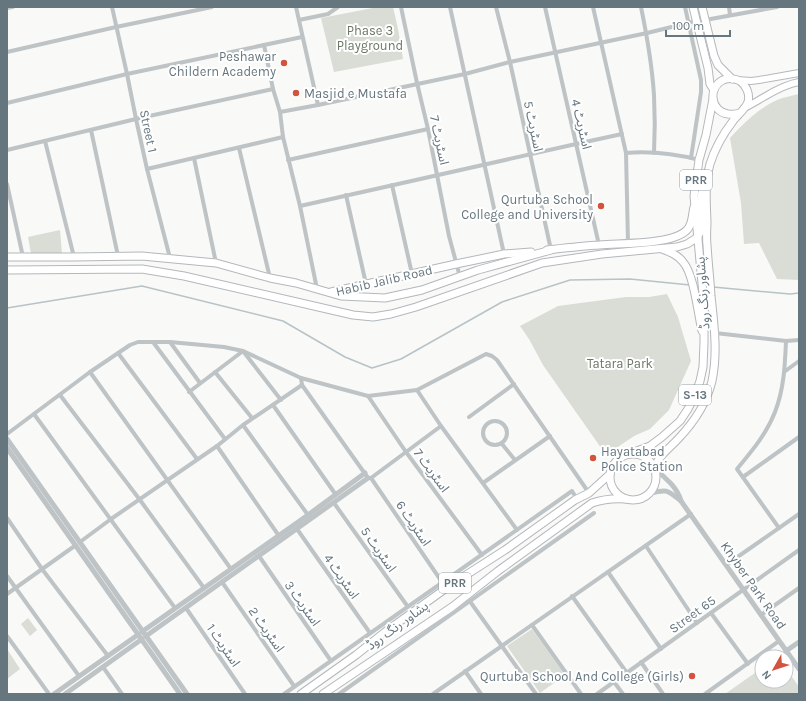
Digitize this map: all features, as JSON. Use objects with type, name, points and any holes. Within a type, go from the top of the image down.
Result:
[{"type":"main road","points":[[693,7],[692,22],[708,68],[710,84],[714,90]]},
{"type":"main road","points":[[702,7],[704,20],[718,65],[745,85],[748,94],[748,103],[742,110]]},
{"type":"main road","points":[[799,73],[751,81],[735,79],[723,80],[716,86],[713,99],[717,108],[724,113],[734,114],[751,106],[770,94],[793,83],[799,82]]},
{"type":"main road","name":"پشاور رنگ روڈ","points":[[655,469],[658,460],[663,453],[679,438],[692,422],[704,402],[712,380],[715,333],[704,305],[694,196],[699,160],[706,135],[713,99]]},
{"type":"main road","name":"پشاور رنگ روڈ","points":[[629,454],[650,446],[680,421],[695,395],[700,381],[703,367],[704,305],[708,261],[706,208],[707,179],[710,163],[717,146],[726,130],[742,110]]},
{"type":"main road","points":[[7,270],[142,270],[184,276],[353,315],[374,316],[390,314],[416,307],[542,263],[602,254],[662,249],[692,242],[701,233],[700,200],[707,179]]},
{"type":"main road","name":"Habib Jalib Road","points":[[7,257],[142,256],[216,263],[329,292],[504,254],[664,240],[679,236],[686,231],[690,226],[694,205]]},
{"type":"main road","points":[[662,249],[673,253],[685,264],[704,305]]},
{"type":"main road","points":[[329,292],[349,297],[385,298],[422,290],[478,270],[550,250]]},
{"type":"main road","points":[[531,255],[535,265]]},
{"type":"main road","points":[[629,454],[644,456],[652,463],[655,469],[655,485],[650,493],[639,500],[626,499],[620,496],[615,492],[610,480],[610,474],[614,463],[618,459],[629,454]]},
{"type":"main road","name":"پشاور رنگ روڈ","points":[[301,694],[452,584],[505,550],[577,499],[589,493],[610,474]]},
{"type":"main road","name":"پشاور رنگ روڈ","points":[[323,694],[452,607],[468,598],[498,571],[592,504],[610,498],[626,499]]},
{"type":"street","points":[[7,8],[13,7]]},
{"type":"street","name":"Street 1","points":[[112,7],[128,74],[147,169],[170,258]]},
{"type":"street","points":[[7,52],[212,7]]},
{"type":"street","points":[[296,7],[318,105]]},
{"type":"street","points":[[299,20],[328,14],[338,7]]},
{"type":"street","name":"اسٹریٹ 7","points":[[401,7],[428,129],[449,236],[460,277]]},
{"type":"street","points":[[450,7],[504,254]]},
{"type":"street","name":"اسٹریٹ 5","points":[[496,7],[510,62],[550,250]]},
{"type":"street","name":"اسٹریٹ 4","points":[[545,7],[598,245]]},
{"type":"street","points":[[593,7],[626,153],[628,243]]},
{"type":"street","points":[[641,7],[652,66],[654,96],[654,153]]},
{"type":"street","points":[[685,7],[692,22],[701,80],[701,92],[691,158]]},
{"type":"street","points":[[729,7],[730,15]]},
{"type":"street","points":[[704,20],[776,7]]},
{"type":"street","points":[[280,112],[465,74],[510,62],[692,22]]},
{"type":"street","points":[[7,103],[128,74],[302,37]]},
{"type":"street","points":[[264,45],[273,89],[280,112],[283,137],[300,206],[317,289]]},
{"type":"street","points":[[7,150],[136,119],[273,89]]},
{"type":"street","points":[[288,160],[428,129]]},
{"type":"street","points":[[91,130],[118,256]]},
{"type":"street","points":[[300,206],[622,134]]},
{"type":"street","points":[[147,169],[283,137]]},
{"type":"street","points":[[45,141],[74,257]]},
{"type":"street","points":[[239,148],[270,278]]},
{"type":"street","points":[[626,153],[654,153],[699,160]]},
{"type":"street","points":[[194,158],[216,263]]},
{"type":"street","points":[[7,184],[23,257]]},
{"type":"street","points":[[392,185],[412,274]]},
{"type":"street","points":[[346,195],[366,284]]},
{"type":"street","points":[[715,333],[786,341],[799,340]]},
{"type":"street","points":[[779,528],[737,469],[762,437],[775,412],[782,388],[786,341]]},
{"type":"street","points":[[7,434],[90,372],[130,345],[138,342],[170,342],[224,347],[243,351],[301,378],[368,396],[417,390],[486,354],[497,360],[589,493]]},
{"type":"street","points":[[153,342],[225,439]]},
{"type":"street","points":[[170,342],[200,383]]},
{"type":"street","points":[[189,392],[243,351]]},
{"type":"street","points":[[243,351],[281,400]]},
{"type":"street","points":[[118,353],[197,459]]},
{"type":"street","points":[[784,372],[799,361]]},
{"type":"street","points":[[90,372],[231,569]]},
{"type":"street","points":[[215,372],[252,418]]},
{"type":"street","points":[[7,594],[217,446],[252,418],[302,385],[301,378]]},
{"type":"street","points":[[469,417],[514,384]]},
{"type":"street","name":"اسٹریٹ 6","points":[[302,385],[370,478],[442,582]]},
{"type":"street","points":[[417,390],[441,426],[517,530]]},
{"type":"street","points":[[60,395],[140,500],[204,588]]},
{"type":"street","name":"اسٹریٹ 7","points":[[368,396],[406,452],[482,555]]},
{"type":"street","points":[[272,405],[336,495]]},
{"type":"street","points":[[34,414],[175,608]]},
{"type":"street","points":[[494,421],[505,426],[508,433],[502,444],[494,446],[490,445],[484,439],[483,431],[487,424],[494,421]]},
{"type":"street","points":[[243,425],[308,515]]},
{"type":"street","points":[[66,694],[103,667],[175,608],[231,569],[297,530],[441,426]]},
{"type":"street","points":[[482,483],[550,436]]},
{"type":"street","points":[[743,477],[799,437]]},
{"type":"street","points":[[7,440],[19,461],[142,635],[187,694]]},
{"type":"street","points":[[502,444],[515,460]]},
{"type":"street","points":[[217,446],[279,536]]},
{"type":"street","points":[[7,448],[19,461]]},
{"type":"street","points":[[655,469],[680,495],[681,501]]},
{"type":"street","points":[[54,694],[108,656],[186,608],[259,556],[279,536],[365,473]]},
{"type":"street","points":[[650,493],[662,490],[666,491],[681,501]]},
{"type":"street","points":[[284,694],[572,491],[577,499]]},
{"type":"street","name":"Khyber Park Road","points":[[681,501],[785,649]]},
{"type":"street","name":"اسٹریٹ 5","points":[[334,503],[408,607]]},
{"type":"street","points":[[339,694],[468,598],[594,513]]},
{"type":"street","points":[[433,694],[691,514]]},
{"type":"street","points":[[726,565],[799,514]]},
{"type":"street","points":[[7,518],[42,569],[108,656]]},
{"type":"street","name":"اسٹریٹ 4","points":[[297,530],[370,633]]},
{"type":"street","points":[[646,546],[697,623]]},
{"type":"street","name":"Street 65","points":[[597,694],[799,550]]},
{"type":"street","name":"اسٹریٹ 3","points":[[259,556],[331,661]]},
{"type":"street","points":[[608,572],[661,649]]},
{"type":"street","points":[[7,576],[79,676]]},
{"type":"street","name":"اسٹریٹ 2","points":[[222,582],[294,686]]},
{"type":"street","points":[[761,615],[799,588]]},
{"type":"street","points":[[572,596],[627,672]]},
{"type":"street","points":[[468,598],[536,694]]},
{"type":"street","name":"اسٹریٹ 1","points":[[186,608],[245,694]]},
{"type":"street","points":[[711,613],[748,664]]},
{"type":"street","points":[[532,625],[581,694]]},
{"type":"street","points":[[142,635],[180,694]]},
{"type":"street","points":[[7,636],[49,694]]},
{"type":"street","points":[[705,694],[779,641]]},
{"type":"street","points":[[789,649],[799,642]]},
{"type":"street","points":[[641,662],[663,694]]},
{"type":"street","points":[[103,667],[122,694]]},
{"type":"street","points":[[465,671],[481,694]]},
{"type":"street","points":[[614,682],[623,694]]},
{"type":"green space","name":"Phase 3 Playground","points":[[378,7],[393,7],[403,59],[334,72],[321,18]]},
{"type":"green space","points":[[799,94],[799,280],[777,279],[759,243],[744,244],[741,203],[730,138],[757,112],[780,99]]},
{"type":"green space","points":[[60,230],[62,253],[31,254],[28,237]]},
{"type":"green space","name":"Tatara Park","points":[[667,294],[678,317],[691,361],[669,410],[650,429],[634,436],[606,455],[543,365],[520,326],[558,306],[626,297],[649,297]]},
{"type":"green space","points":[[28,618],[37,630],[30,636],[21,624]]},
{"type":"green space","points":[[532,629],[565,675],[540,693],[507,646]]},
{"type":"green space","points":[[7,649],[20,669],[7,679]]},
{"type":"green space","points":[[754,674],[754,689],[794,689],[794,680],[799,687],[799,694],[725,694]]},
{"type":"waterway","points":[[7,308],[142,286],[283,321],[345,357],[372,368],[401,359],[502,302],[570,280],[630,279],[690,285]]},
{"type":"waterway","points":[[713,287],[790,294],[799,293]]},
{"type":"place","name":"Peshawar Childern Academy","points":[[284,63]]},
{"type":"place","name":"Masjid e Mustafa","points":[[296,93]]},
{"type":"place","name":"Qurtuba School College and University","points":[[601,206]]},
{"type":"place","name":"Hayatabad Police Station","points":[[593,458]]},
{"type":"place","name":"Qurtuba School And College (Girls)","points":[[692,676]]}]
